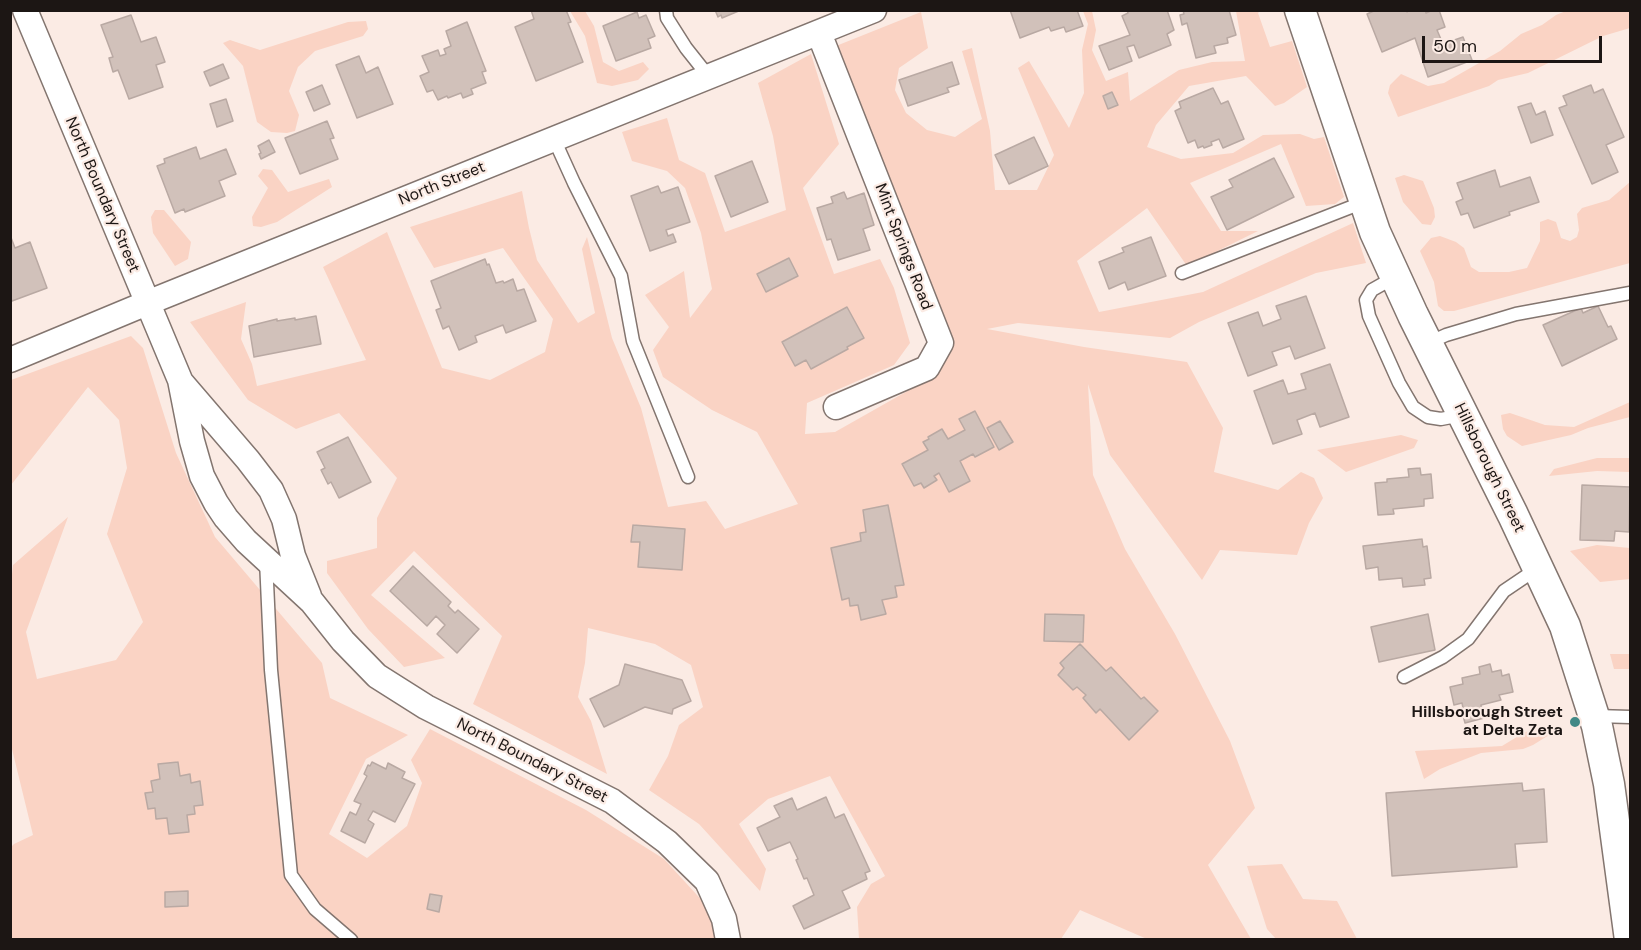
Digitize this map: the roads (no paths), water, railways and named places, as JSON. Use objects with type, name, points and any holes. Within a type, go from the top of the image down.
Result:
[{"type":"street","name":"North Boundary Street","points":[[25,10],[180,380],[192,441],[202,476],[226,518],[246,541],[312,602],[377,676],[426,707],[612,801],[668,842],[707,881],[724,919],[728,939]]},
{"type":"street","name":"North Street","points":[[10,360],[874,10]]},
{"type":"street","name":"Hillsborough Street","points":[[1300,10],[1375,232],[1565,626],[1594,716],[1609,784],[1629,939]]},
{"type":"street","name":"Mint Springs Road","points":[[819,33],[941,343],[927,368],[836,407]]},
{"type":"street","name":"North Boundary Street","points":[[180,380],[271,490],[284,519],[293,556],[312,602]]},
{"type":"lane","points":[[666,10],[667,18],[686,48],[709,77]]},
{"type":"lane","points":[[554,139],[621,276],[633,341],[688,477]]},
{"type":"lane","points":[[1182,273],[1365,201]]},
{"type":"lane","points":[[1395,277],[1372,290],[1366,300],[1369,316],[1399,383],[1413,407],[1428,417],[1463,415]]},
{"type":"lane","points":[[1427,343],[1516,314],[1630,293]]},
{"type":"lane","points":[[266,559],[271,670],[291,875],[315,909],[351,939]]},
{"type":"lane","points":[[1404,677],[1443,657],[1468,639],[1504,591],[1538,568]]},
{"type":"lane","points":[[1594,716],[1630,717]]},
{"type":"place","name":"Hillsborough Street at Delta Zeta","points":[[1575,722]]}]
